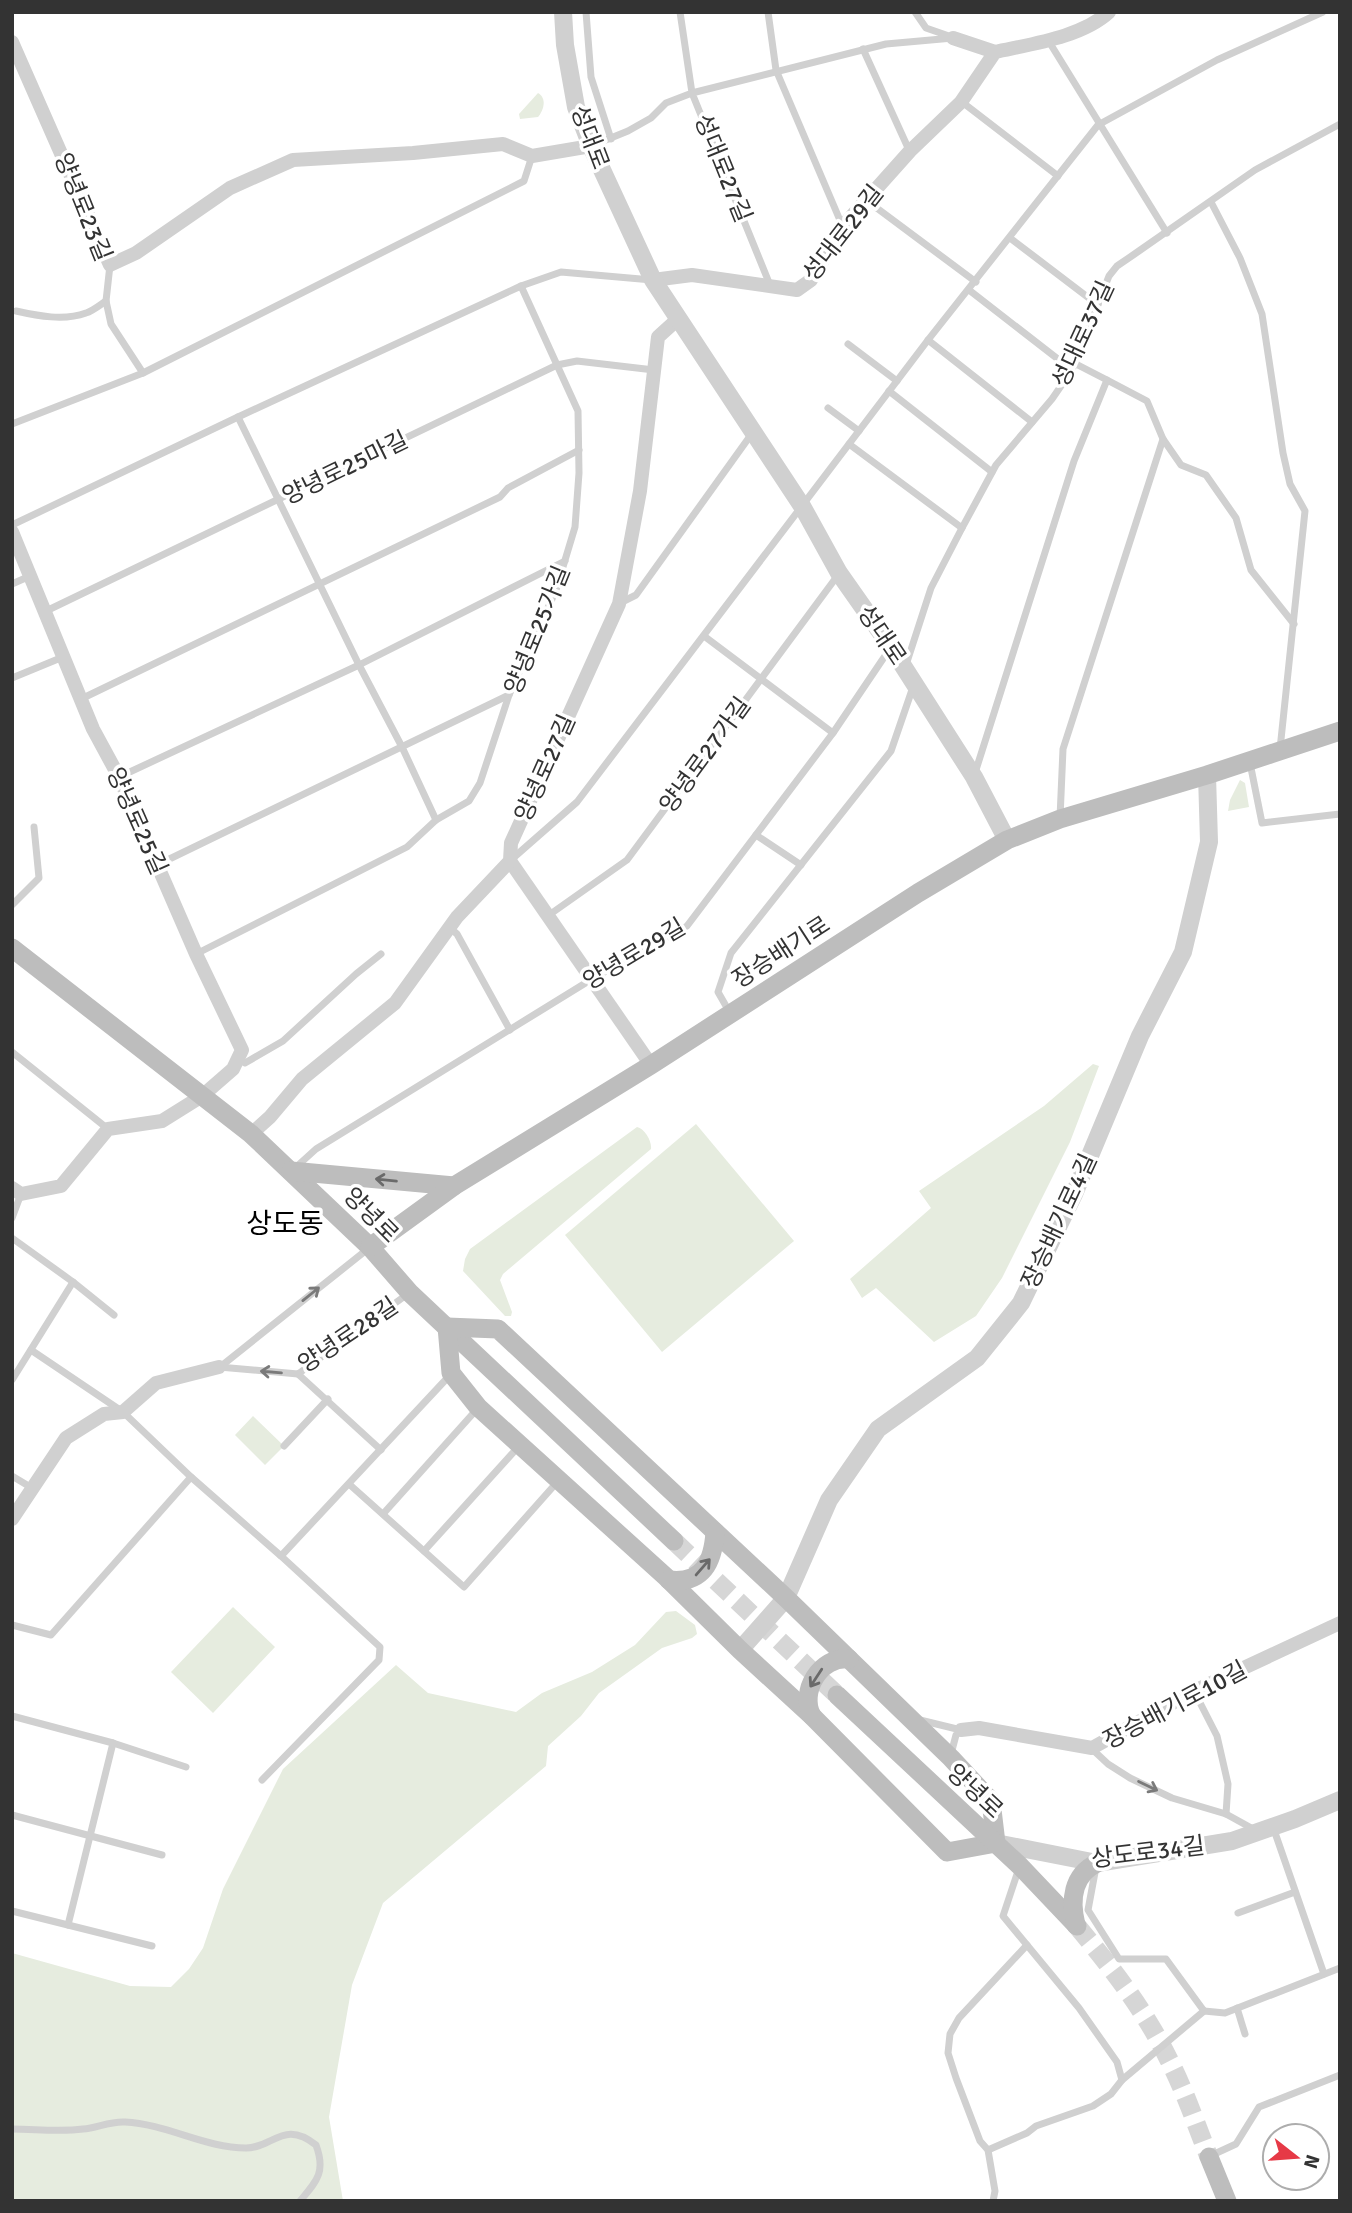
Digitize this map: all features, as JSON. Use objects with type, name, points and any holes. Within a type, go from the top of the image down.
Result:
[{"type":"main road","name":"장승배기로","points":[[370,1247],[454,1186],[651,1065],[918,893],[1007,840],[1060,819],[1340,731]]},
{"type":"main road","name":"양녕로","points":[[12,948],[251,1134],[370,1247],[410,1293],[674,1541]]},
{"type":"main road","points":[[291,1171],[454,1186]]},
{"type":"main road","points":[[447,1327],[498,1329],[786,1598],[951,1758],[991,1801],[996,1843],[947,1852],[812,1716],[669,1580],[478,1407],[451,1373],[447,1327]]},
{"type":"main road","points":[[669,1580],[679,1581],[702,1572],[714,1549],[715,1532]]},
{"type":"main road","points":[[812,1716],[807,1707],[808,1692],[813,1679],[822,1668],[834,1660],[849,1659]]},
{"type":"main road","name":"양녕로","points":[[836,1695],[1020,1866],[1077,1926],[1071,1905],[1075,1887],[1087,1868],[1097,1863]]},
{"type":"main road","points":[[1209,2157],[1227,2201]]},
{"type":"street","name":"성대로","points":[[563,12],[565,45],[576,107],[591,146],[653,280],[754,431],[802,506],[839,573],[891,647],[974,777],[1007,840]]},
{"type":"street","points":[[995,52],[1048,40],[1098,22],[1109,12]]},
{"type":"street","name":"성대로27길","points":[[953,38],[995,52]]},
{"type":"street","name":"양녕로23길","points":[[12,42],[110,265]]},
{"type":"street","name":"성대로29길","points":[[653,280],[692,275],[797,289],[811,280],[843,226],[910,151],[961,102],[995,52]]},
{"type":"street","points":[[110,265],[136,253],[230,188],[293,160],[413,153],[503,144],[532,156],[591,146]]},
{"type":"street","name":"양녕로27길","points":[[251,1134],[270,1117],[302,1079],[395,1003],[449,927],[510,861],[511,843],[619,604],[640,491],[658,337],[679,318]]},
{"type":"street","name":"양녕로25길","points":[[12,532],[93,729],[119,777],[196,954],[242,1050],[238,1059]]},
{"type":"street","name":"장승배기로4길","points":[[740,1650],[786,1598],[829,1500],[878,1429],[977,1358],[1021,1303],[1074,1194],[1140,1036],[1183,952],[1209,842],[1207,775]]},
{"type":"street","points":[[510,861],[651,1065]]},
{"type":"street","points":[[17,1191],[61,1186],[108,1129],[162,1121],[202,1096],[233,1069],[238,1059]]},
{"type":"street","name":"양녕로28길","points":[[12,1519],[66,1438],[104,1414],[123,1412],[156,1383],[219,1367]]},
{"type":"street","name":"장승배기로10길","points":[[961,1730],[979,1728],[1092,1748],[1194,1691],[1340,1623]]},
{"type":"street","name":"상도로34길","points":[[996,1843],[1097,1863],[1231,1841],[1340,1800]]},
{"type":"lane","points":[[586,12],[591,77],[611,139]]},
{"type":"lane","points":[[591,146],[611,139],[651,118],[666,103],[692,93],[680,12]]},
{"type":"lane","points":[[768,12],[776,70],[843,226]]},
{"type":"lane","points":[[915,12],[926,28],[953,38]]},
{"type":"lane","points":[[510,861],[577,802],[928,340],[1098,125],[1217,60],[1323,12]]},
{"type":"lane","name":"성대로27길","points":[[770,285],[692,93],[886,44],[953,38]]},
{"type":"lane","points":[[1048,40],[1167,233]]},
{"type":"lane","points":[[863,49],[910,151]]},
{"type":"lane","points":[[961,102],[1058,176]]},
{"type":"lane","name":"성대로37길","points":[[731,1013],[718,992],[731,953],[891,751],[931,588],[992,472],[1052,399],[1073,366],[1109,276],[1117,266],[1255,170],[1340,124]]},
{"type":"lane","points":[[12,424],[142,373],[524,181],[532,156]]},
{"type":"lane","points":[[866,200],[976,282]]},
{"type":"lane","points":[[1211,202],[1240,258],[1262,314],[1283,453],[1290,484],[1305,511],[1280,749]]},
{"type":"lane","points":[[1010,238],[1098,305]]},
{"type":"lane","name":"양녕로23길","points":[[110,265],[106,301],[111,324],[142,373]]},
{"type":"lane","points":[[12,524],[521,286],[561,272],[653,280]]},
{"type":"lane","name":"양녕로25가길","points":[[196,954],[407,847],[436,820],[469,801],[480,783],[509,695],[556,590],[575,527],[578,411],[521,286]]},
{"type":"lane","points":[[969,290],[1073,366],[1147,401],[1163,439],[1181,465],[1206,475],[1236,518],[1251,570],[1294,624]]},
{"type":"lane","points":[[16,311],[61,317],[86,313],[106,301]]},
{"type":"lane","points":[[928,340],[1032,422]]},
{"type":"lane","points":[[848,344],[897,381]]},
{"type":"lane","name":"양녕로25마길","points":[[44,612],[558,365],[577,361],[654,370]]},
{"type":"lane","points":[[974,777],[1074,461],[1107,380]]},
{"type":"lane","points":[[889,391],[992,472]]},
{"type":"lane","points":[[828,408],[859,431]]},
{"type":"lane","points":[[237,417],[436,820]]},
{"type":"lane","points":[[619,604],[636,595],[754,431]]},
{"type":"lane","points":[[1060,819],[1063,749],[1163,439]]},
{"type":"lane","points":[[849,444],[962,528]]},
{"type":"lane","points":[[81,699],[500,497],[508,488],[579,450]]},
{"type":"lane","points":[[119,777],[359,665],[566,561]]},
{"type":"lane","name":"양녕로27가길","points":[[549,915],[627,860],[839,573]]},
{"type":"lane","points":[[12,584],[30,576]]},
{"type":"lane","points":[[704,636],[833,733]]},
{"type":"lane","name":"양녕로29길","points":[[291,1171],[316,1149],[592,979],[687,926],[833,733],[891,647]]},
{"type":"lane","points":[[12,678],[63,657]]},
{"type":"lane","points":[[157,865],[509,695]]},
{"type":"lane","points":[[1250,760],[1262,823],[1339,814]]},
{"type":"lane","points":[[12,905],[39,878],[34,827]]},
{"type":"lane","points":[[756,835],[801,865]]},
{"type":"lane","points":[[449,927],[457,934],[510,1030]]},
{"type":"lane","points":[[238,1059],[245,1063],[283,1041],[381,954]]},
{"type":"lane","points":[[12,1052],[108,1129]]},
{"type":"lane","points":[[12,1218],[17,1191]]},
{"type":"lane","points":[[12,1238],[114,1315]]},
{"type":"lane","points":[[219,1367],[370,1247]]},
{"type":"lane","points":[[12,1380],[73,1282]]},
{"type":"lane","name":"양녕로28길","points":[[219,1367],[298,1374],[410,1293]]},
{"type":"lane","points":[[31,1350],[123,1412],[380,1647],[379,1660],[262,1780]]},
{"type":"lane","points":[[281,1556],[451,1373]]},
{"type":"lane","points":[[298,1374],[381,1450]]},
{"type":"lane","points":[[284,1447],[328,1399]]},
{"type":"lane","points":[[383,1514],[478,1407]]},
{"type":"lane","points":[[424,1552],[521,1444]]},
{"type":"lane","points":[[12,1476],[32,1488]]},
{"type":"lane","points":[[12,1625],[51,1635],[191,1477]]},
{"type":"lane","points":[[349,1484],[464,1587],[560,1480]]},
{"type":"lane","points":[[1194,1691],[1217,1736],[1228,1784],[1226,1814]]},
{"type":"lane","points":[[12,1716],[113,1743],[186,1767]]},
{"type":"lane","points":[[908,1717],[961,1730]]},
{"type":"lane","points":[[951,1758],[956,1735],[961,1730]]},
{"type":"lane","points":[[68,1925],[113,1743]]},
{"type":"lane","name":"상도로34길","points":[[1092,1748],[1108,1764],[1130,1778],[1172,1798],[1265,1829]]},
{"type":"lane","points":[[12,1815],[162,1854]]},
{"type":"lane","points":[[1265,1829],[1296,1892],[1324,1974]]},
{"type":"lane","points":[[1097,1863],[1088,1910],[1119,1959],[1166,1959],[1204,2011],[1225,2013],[1340,1968]]},
{"type":"lane","points":[[1020,1866],[1003,1916],[1079,2008],[1117,2062],[1122,2080]]},
{"type":"lane","points":[[1238,1913],[1296,1892]]},
{"type":"lane","points":[[12,1911],[152,1946]]},
{"type":"lane","points":[[993,2201],[995,2191],[988,2150],[980,2141],[956,2078],[948,2053],[950,2034],[959,2018],[1027,1945]]},
{"type":"lane","points":[[1237,2008],[1245,2034]]},
{"type":"lane","points":[[988,2150],[1027,2133],[1036,2126],[1093,2106],[1111,2094],[1122,2080],[1204,2011]]},
{"type":"lane","points":[[1209,2157],[1236,2144],[1259,2107],[1340,2075]]},
{"type":"lane","points":[[12,2129],[83,2129],[124,2122],[158,2126],[215,2143],[247,2148],[289,2134],[311,2140],[320,2155],[320,2171],[315,2185],[300,2201]]},
{"type":"shaded area","points":[[538,93],[544,101],[538,117],[520,119],[519,114]]},
{"type":"shaded area","points":[[1240,780],[1245,783],[1249,807],[1228,811],[1230,800]]},
{"type":"shaded area","points":[[1093,1064],[1099,1066],[1070,1142],[1002,1278],[976,1316],[934,1342],[876,1288],[862,1298],[850,1279],[931,1208],[919,1191],[1044,1106]]},
{"type":"shaded area","points":[[696,1124],[794,1241],[662,1352],[565,1235]]},
{"type":"shaded area","points":[[637,1127],[647,1136],[651,1149],[503,1274],[500,1280],[512,1312],[511,1316],[505,1316],[463,1271],[470,1249]]},
{"type":"shaded area","points":[[253,1416],[284,1446],[265,1465],[235,1435]]},
{"type":"shaded area","points":[[233,1607],[275,1647],[213,1713],[171,1672]]},
{"type":"shaded area","points":[[676,1611],[695,1625],[697,1634],[662,1648],[599,1693],[581,1716],[548,1746],[546,1766],[383,1903],[352,1985],[329,2117],[343,2201],[12,2201],[12,1953],[130,1986],[171,1987],[189,1969],[203,1948],[223,1889],[283,1769],[396,1665],[428,1693],[516,1712],[542,1693],[592,1672],[635,1645],[666,1612]]},
{"type":"tunnel","points":[[674,1541],[837,1695]]},
{"type":"tunnel","points":[[1077,1926],[1126,1989],[1159,2040],[1209,2157]]},
{"type":"district","name":"상도동","points":[[285,1223]]}]
